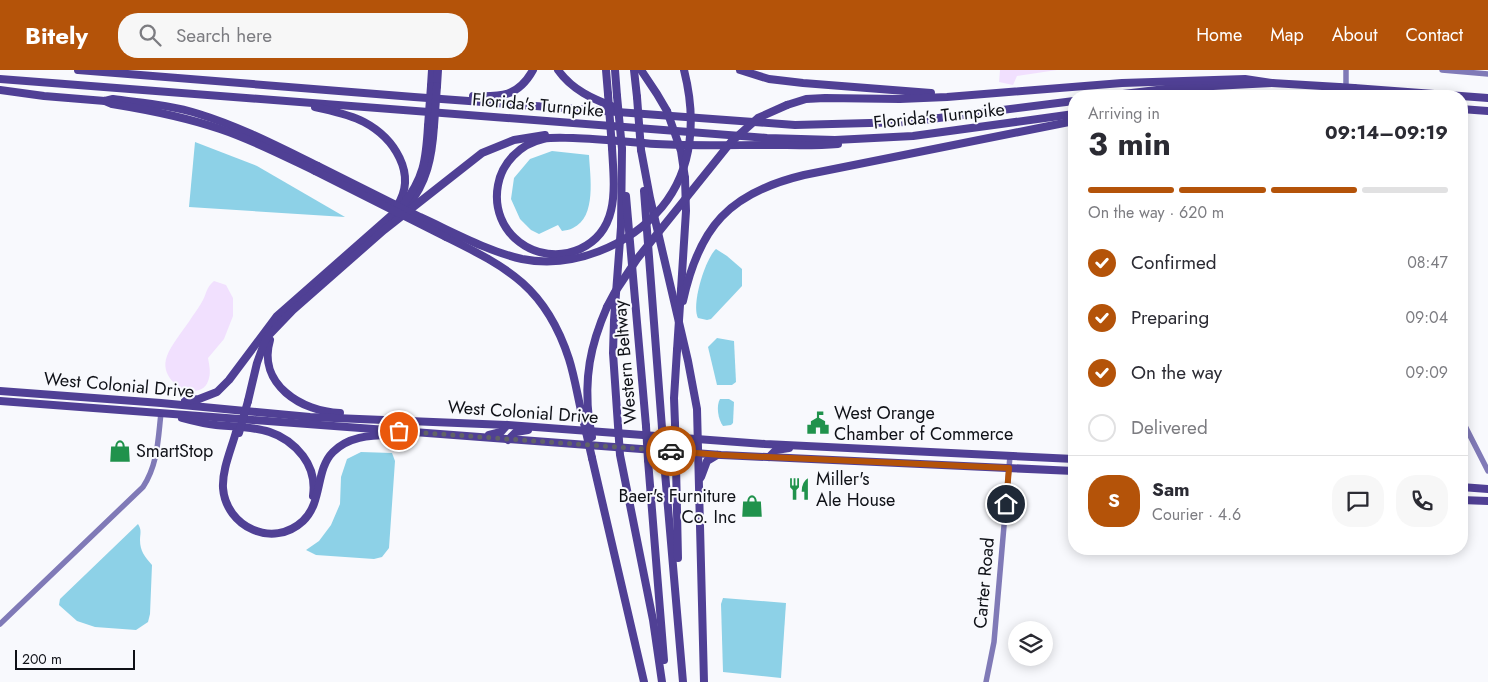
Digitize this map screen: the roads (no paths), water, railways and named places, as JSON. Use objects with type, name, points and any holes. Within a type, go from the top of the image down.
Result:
[{"type":"highway","name":"Florida's Turnpike","points":[[78,70],[778,124],[852,124],[931,120],[1068,102]]},
{"type":"highway","points":[[432,70],[434,86]]},
{"type":"highway","points":[[246,401],[263,347],[269,335],[293,310],[405,210],[421,187],[430,164],[434,86],[438,70]]},
{"type":"highway","points":[[414,97],[496,97],[505,95],[514,92],[522,85],[532,70]]},
{"type":"highway","points":[[558,70],[583,94],[630,112]]},
{"type":"highway","points":[[592,139],[543,139],[520,150],[508,162],[497,191],[498,206],[501,218],[508,231],[523,245],[542,253],[565,254],[584,247],[608,223],[613,204],[612,148],[606,70]]},
{"type":"highway","name":"Western Beltway","points":[[615,70],[646,426],[664,682]]},
{"type":"highway","name":"Western Beltway","points":[[634,70],[683,682]]},
{"type":"highway","points":[[641,70],[657,94],[674,129],[681,150],[685,178],[686,211],[674,398],[678,571],[676,588]]},
{"type":"highway","points":[[316,169],[493,250],[522,259],[549,261],[578,258],[606,249],[632,235],[654,217],[672,192],[684,166],[691,132],[691,106],[684,70]]},
{"type":"highway","points":[[740,70],[769,79],[842,87],[947,94],[1008,92]]},
{"type":"highway","name":"Florida's Turnpike","points":[[0,79],[748,137],[835,140],[913,136],[1068,115]]},
{"type":"highway","points":[[586,419],[589,360],[606,307],[615,292],[637,260],[731,142],[758,118],[788,105],[806,100],[825,98],[909,98],[1122,83],[1245,79],[1272,83],[1381,90]]},
{"type":"highway","points":[[1157,90],[1272,83]]},
{"type":"highway","points":[[0,90],[105,101],[113,99],[156,105],[228,123],[263,139],[498,265],[521,281],[539,298],[551,316],[561,335],[570,361],[586,419],[644,682]]},
{"type":"highway","points":[[1468,97],[1488,98]]},
{"type":"highway","points":[[293,102],[337,112],[364,122],[387,140],[396,150],[402,161],[405,182],[403,194],[386,219]]},
{"type":"highway","points":[[1468,110],[1488,111]]},
{"type":"highway","points":[[677,350],[683,302],[694,260],[709,233],[722,216],[742,198],[754,191],[783,180],[804,175],[1068,121]]},
{"type":"highway","points":[[161,403],[194,401],[217,392],[229,380],[277,316],[394,213],[409,197],[421,174],[431,126]]},
{"type":"highway","points":[[384,230],[482,153],[514,140],[533,136],[547,135],[698,145],[834,145],[913,136]]},
{"type":"highway","points":[[622,149],[622,227],[613,353],[619,447],[664,682]]},
{"type":"highway","points":[[641,150],[650,198],[694,388],[697,409],[704,682]]},
{"type":"highway","points":[[274,329],[268,350],[268,369],[276,384],[297,401],[328,412],[402,416],[432,421]]},
{"type":"highway","points":[[161,413],[200,423],[267,430],[291,444],[307,462],[314,487],[310,506],[302,517],[292,525],[274,530],[260,529],[246,523],[233,509],[227,494],[227,482],[238,433],[246,401],[256,354],[263,335]]},
{"type":"highway","name":"West Colonial Drive","points":[[0,391],[310,417],[507,425],[541,429],[806,446],[1068,459]]},
{"type":"highway","name":"West Colonial Drive","points":[[0,401],[721,455],[1068,471]]},
{"type":"highway","points":[[238,433],[224,481],[223,489],[227,504],[238,521],[248,528],[268,534],[291,529],[302,522],[316,501],[324,466],[328,458],[340,446],[353,439],[385,435],[495,435],[501,432],[507,425]]},
{"type":"highway","points":[[508,440],[520,431],[541,429]]},
{"type":"highway","points":[[769,457],[776,450],[806,446]]},
{"type":"highway","points":[[886,461],[896,455],[899,450]]},
{"type":"highway","points":[[897,462],[908,455],[926,451]]},
{"type":"highway","points":[[699,481],[712,457],[721,455]]},
{"type":"highway","points":[[1468,488],[1488,489]]},
{"type":"highway","points":[[1468,500],[1488,501]]},
{"type":"street","points":[[1346,70],[1346,90]]},
{"type":"street","points":[[1442,70],[1488,74]]},
{"type":"street","points":[[0,624],[143,487],[151,475],[156,460],[161,413]]},
{"type":"street","points":[[1468,432],[1488,471]]},
{"type":"street","name":"Carter Road","points":[[986,682],[994,642],[1010,456]]},
{"type":"water","points":[[195,142],[257,166],[345,217],[189,207]]},
{"type":"water","points":[[552,151],[589,155],[591,184],[589,206],[581,223],[573,228],[562,231],[558,225],[539,234],[531,230],[520,219],[511,199],[514,178],[530,159]]},
{"type":"water","points":[[716,249],[742,269],[742,286],[711,319],[707,320],[698,318],[696,303],[700,282],[708,262]]},
{"type":"water","points":[[717,338],[734,341],[736,382],[732,385],[717,385],[708,347]]},
{"type":"water","points":[[720,399],[729,399],[734,402],[733,423],[731,425],[723,426],[720,420],[718,409]]},
{"type":"water","points":[[361,452],[392,453],[395,461],[389,548],[382,557],[374,559],[316,555],[306,550],[319,541],[331,525],[340,504],[341,477],[347,459]]},
{"type":"water","points":[[138,524],[142,551],[152,565],[148,622],[136,630],[95,627],[77,621],[59,605],[60,599]]},
{"type":"water","points":[[723,598],[786,603],[781,678],[723,672],[721,604]]},
{"type":"place","name":"West Orange Chamber of Commerce","points":[[818,423]]},
{"type":"place","name":"SmartStop","points":[[120,451]]},
{"type":"place","name":"Miller's Ale House","points":[[799,489]]},
{"type":"place","name":"Baer's Furniture Co. Inc","points":[[752,506]]}]
